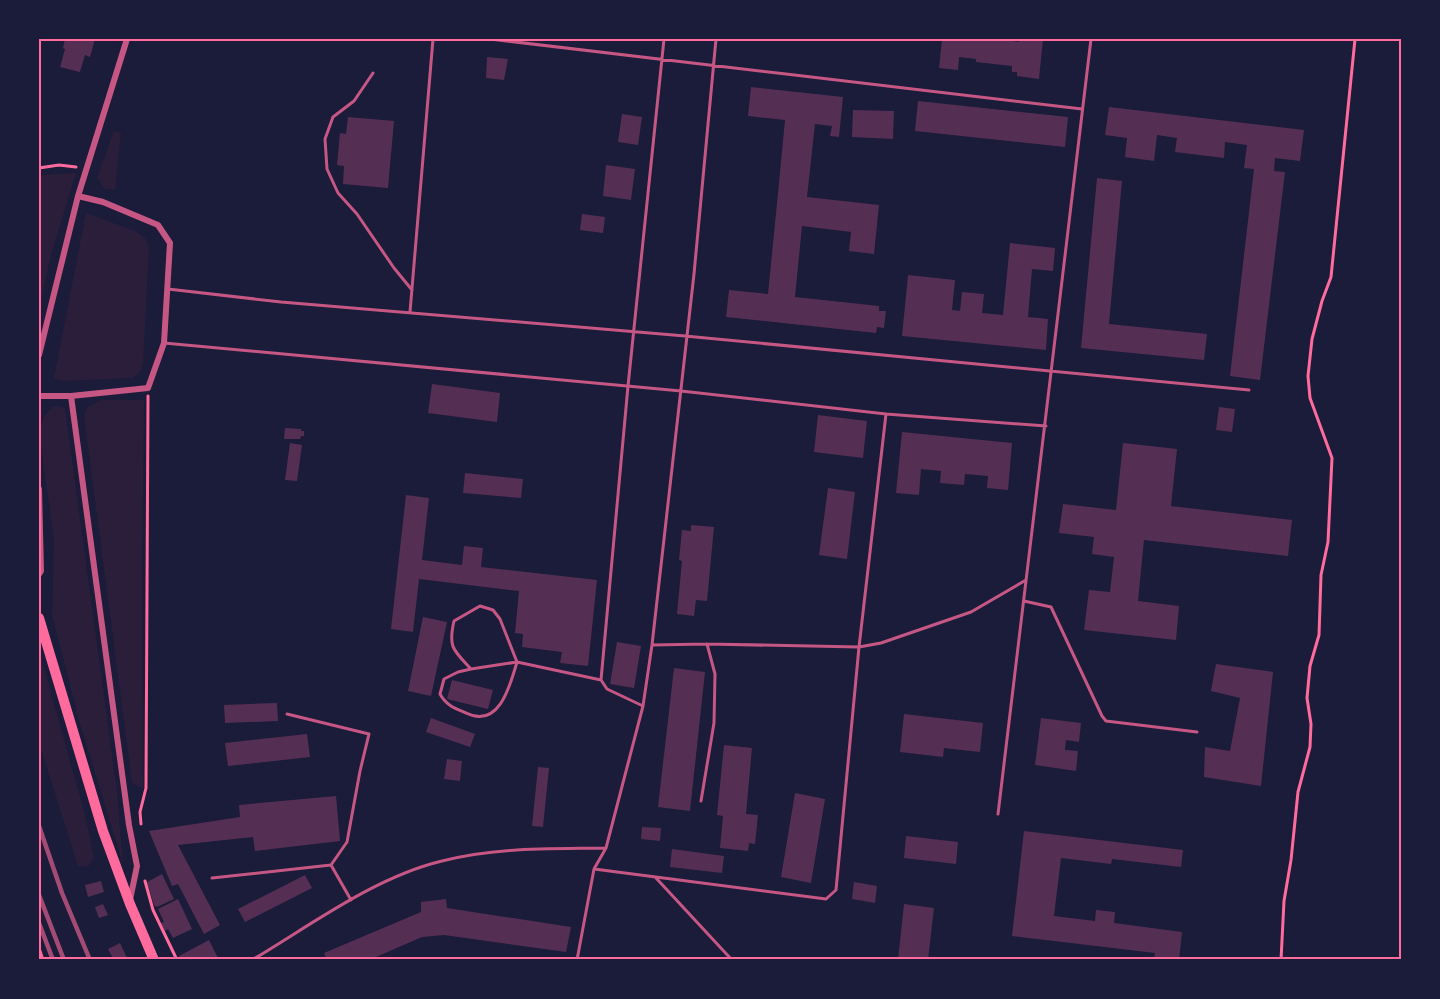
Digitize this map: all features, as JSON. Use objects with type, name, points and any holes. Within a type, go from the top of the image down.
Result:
[{"type":"main road","points":[[39,618],[82,766],[130,904],[154,960]]},
{"type":"street","points":[[39,355],[78,196],[127,39]]},
{"type":"street","points":[[39,396],[71,396],[148,388],[164,343],[170,243],[158,225],[103,202],[78,196]]},
{"type":"street","points":[[71,396],[127,813],[137,866],[130,904]]},
{"type":"street","points":[[39,489],[41,571],[39,574]]},
{"type":"lane","points":[[410,313],[433,39]]},
{"type":"lane","points":[[490,39],[1082,109]]},
{"type":"lane","points":[[643,706],[607,689],[602,680],[633,332],[664,39]]},
{"type":"lane","points":[[577,960],[594,869],[606,848],[643,706],[694,274],[716,39]]},
{"type":"lane","points":[[998,814],[1091,39]]},
{"type":"lane","points":[[373,73],[354,101],[333,117],[325,139],[327,169],[338,193],[357,214],[412,290]]},
{"type":"lane","points":[[166,289],[281,302],[685,336],[1250,390]]},
{"type":"lane","points":[[164,343],[681,391],[886,414],[1046,426]]},
{"type":"lane","points":[[594,869],[826,899],[836,890],[859,646],[886,414]]},
{"type":"lane","points":[[652,645],[859,646],[892,640],[971,612],[1026,580]]},
{"type":"lane","points":[[1024,602],[1051,607],[1106,721],[1197,732]]},
{"type":"lane","points":[[471,669],[452,648],[450,636],[454,621],[480,606],[493,610],[500,619],[517,662],[505,697],[499,709],[484,716],[472,716],[445,703],[440,694],[444,679],[458,672],[517,662],[602,680]]},
{"type":"lane","points":[[701,801],[714,723],[715,674],[707,644]]},
{"type":"lane","points":[[212,878],[331,865],[347,842],[369,734],[287,714]]},
{"type":"lane","points":[[252,960],[351,900],[400,875],[441,861],[498,850],[606,848]]},
{"type":"lane","points":[[331,865],[351,900]]},
{"type":"lane","points":[[655,877],[732,960]]},
{"type":"path","points":[[1281,960],[1284,901],[1298,792],[1310,747],[1308,687],[1310,666],[1319,635],[1322,576],[1328,543],[1330,510],[1332,458],[1310,398],[1308,376],[1312,339],[1331,277],[1355,39]]},
{"type":"path","points":[[39,168],[59,165],[87,168]]},
{"type":"path","points":[[141,831],[140,812],[146,788],[148,388]]},
{"type":"path","points":[[144,873],[147,895],[177,960]]},
{"type":"path","points":[[39,948],[43,960]]},
{"type":"shaded area","points":[[114,131],[121,133],[115,190],[105,189],[97,178]]},
{"type":"shaded area","points":[[76,173],[51,255],[39,310],[39,179],[43,175]]},
{"type":"shaded area","points":[[86,213],[135,231],[145,238],[149,248],[143,364],[141,370],[133,378],[63,381],[54,378]]},
{"type":"shaded area","points":[[101,400],[144,400],[143,789],[132,783],[84,416],[88,407]]},
{"type":"shaded area","points":[[53,407],[65,408],[117,792],[123,864],[79,720],[52,615],[54,539],[39,433],[44,416]]},
{"type":"shaded area","points":[[39,650],[84,811],[94,857],[88,867],[78,866],[39,743]]},
{"type":"building","points":[[65,39],[95,39],[90,57],[85,55],[80,72],[60,67]]},
{"type":"building","points":[[942,39],[996,39],[1019,42],[1019,39],[1043,39],[1039,79],[1017,76],[1017,72],[1012,72],[1012,66],[976,62],[976,59],[959,57],[958,70],[939,68]]},
{"type":"building","points":[[487,57],[508,59],[504,80],[486,78]]},
{"type":"building","points":[[751,87],[843,97],[839,137],[830,136],[832,126],[815,124],[807,197],[879,205],[874,254],[849,251],[851,232],[802,226],[795,297],[879,306],[879,311],[886,311],[884,328],[877,327],[876,333],[726,317],[729,290],[768,294],[785,120],[748,116]]},
{"type":"building","points":[[918,101],[1068,117],[1065,147],[915,131]]},
{"type":"building","points":[[1109,107],[1304,130],[1300,161],[1275,158],[1274,171],[1285,172],[1260,380],[1230,376],[1254,169],[1244,168],[1247,145],[1225,142],[1224,158],[1175,152],[1177,138],[1157,135],[1154,161],[1125,157],[1127,138],[1105,135]]},
{"type":"building","points":[[853,110],[894,111],[893,139],[852,137]]},
{"type":"building","points":[[622,114],[642,117],[638,145],[618,142]]},
{"type":"building","points":[[348,117],[394,121],[388,188],[343,184],[344,166],[337,165],[340,133],[346,134]]},
{"type":"building","points":[[606,165],[635,169],[631,200],[603,196]]},
{"type":"building","points":[[1097,178],[1122,181],[1109,324],[1207,334],[1204,360],[1081,348]]},
{"type":"building","points":[[582,214],[605,217],[603,233],[580,230]]},
{"type":"building","points":[[1010,243],[1055,248],[1053,271],[1032,269],[1028,317],[1048,319],[1046,350],[902,336],[908,275],[955,280],[952,310],[960,311],[962,292],[984,294],[982,313],[1003,315]]},
{"type":"building","points":[[432,384],[500,393],[497,422],[428,413]]},
{"type":"building","points":[[1219,407],[1235,409],[1232,432],[1216,430]]},
{"type":"building","points":[[818,415],[867,421],[863,458],[814,452]]},
{"type":"building","points":[[285,428],[301,429],[304,431],[304,436],[300,439],[284,439]]},
{"type":"building","points":[[902,432],[1012,443],[1008,490],[987,488],[988,476],[965,474],[964,485],[940,483],[941,471],[921,469],[919,495],[896,493]]},
{"type":"building","points":[[290,443],[302,445],[297,481],[285,480]]},
{"type":"building","points":[[1123,443],[1177,449],[1171,506],[1292,520],[1288,556],[1144,540],[1138,601],[1179,606],[1176,640],[1084,630],[1089,590],[1110,592],[1114,557],[1092,554],[1094,537],[1059,533],[1063,504],[1116,510]]},
{"type":"building","points":[[465,473],[523,479],[521,498],[463,493]]},
{"type":"building","points":[[828,488],[855,492],[847,559],[819,555]]},
{"type":"building","points":[[406,495],[429,498],[422,560],[462,565],[464,546],[483,548],[481,567],[597,580],[588,666],[560,663],[562,652],[522,647],[523,634],[515,633],[519,591],[419,579],[413,632],[391,629]]},
{"type":"building","points":[[691,525],[714,527],[707,601],[696,600],[694,616],[677,614],[682,561],[679,560],[682,530],[691,531]]},
{"type":"building","points":[[423,617],[447,622],[431,696],[408,691]]},
{"type":"building","points":[[617,642],[641,646],[634,688],[610,684]]},
{"type":"building","points":[[1216,664],[1273,672],[1261,786],[1204,777],[1205,747],[1230,751],[1240,698],[1211,691]]},
{"type":"building","points":[[674,668],[705,672],[690,811],[658,807]]},
{"type":"building","points":[[452,680],[493,690],[488,709],[447,699]]},
{"type":"building","points":[[277,703],[278,721],[225,723],[224,705]]},
{"type":"building","points":[[904,714],[983,723],[980,752],[944,748],[943,757],[900,752]]},
{"type":"building","points":[[431,718],[475,734],[470,747],[426,732]]},
{"type":"building","points":[[1041,718],[1081,723],[1079,742],[1066,740],[1065,750],[1078,751],[1076,771],[1035,765]]},
{"type":"building","points":[[307,734],[310,757],[228,766],[225,743]]},
{"type":"building","points":[[724,745],[752,748],[746,814],[758,815],[755,844],[749,843],[748,851],[720,848],[723,816],[717,815]]},
{"type":"building","points":[[447,759],[462,761],[460,781],[444,779]]},
{"type":"building","points":[[538,767],[549,768],[543,827],[532,826]]},
{"type":"building","points":[[795,793],[825,799],[811,883],[781,877]]},
{"type":"building","points":[[336,796],[340,841],[255,851],[253,837],[178,845],[220,925],[204,934],[178,884],[172,886],[149,831],[240,817],[239,805]]},
{"type":"building","points":[[642,827],[661,828],[660,841],[641,839]]},
{"type":"building","points":[[1024,831],[1183,850],[1181,867],[1112,859],[1111,864],[1061,858],[1054,916],[1095,921],[1096,910],[1115,912],[1114,923],[1182,932],[1179,960],[1154,960],[1155,953],[1012,936]]},
{"type":"building","points":[[906,836],[958,842],[956,864],[904,858]]},
{"type":"building","points":[[672,849],[724,856],[722,873],[670,867]]},
{"type":"building","points":[[162,874],[174,899],[157,907],[154,905],[147,882]]},
{"type":"building","points":[[305,875],[312,888],[245,922],[238,909]]},
{"type":"building","points":[[101,881],[104,892],[88,897],[85,885]]},
{"type":"building","points":[[854,882],[877,886],[875,903],[852,899]]},
{"type":"building","points":[[178,899],[192,929],[173,938],[168,929],[165,931],[158,909]]},
{"type":"building","points":[[446,899],[447,908],[571,927],[566,952],[444,935],[422,937],[369,960],[327,960],[324,953],[421,912],[421,902]]},
{"type":"building","points":[[103,904],[108,915],[99,918],[95,907]]},
{"type":"building","points":[[904,904],[934,908],[928,960],[898,960]]},
{"type":"building","points":[[209,940],[218,958],[215,960],[181,960],[179,956]]},
{"type":"building","points":[[120,943],[128,960],[114,960],[108,949]]},
{"type":"railway","points":[[39,826],[62,893],[90,960]]},
{"type":"railway","points":[[39,895],[64,960]]},
{"type":"railway","points":[[39,923],[53,960]]}]
